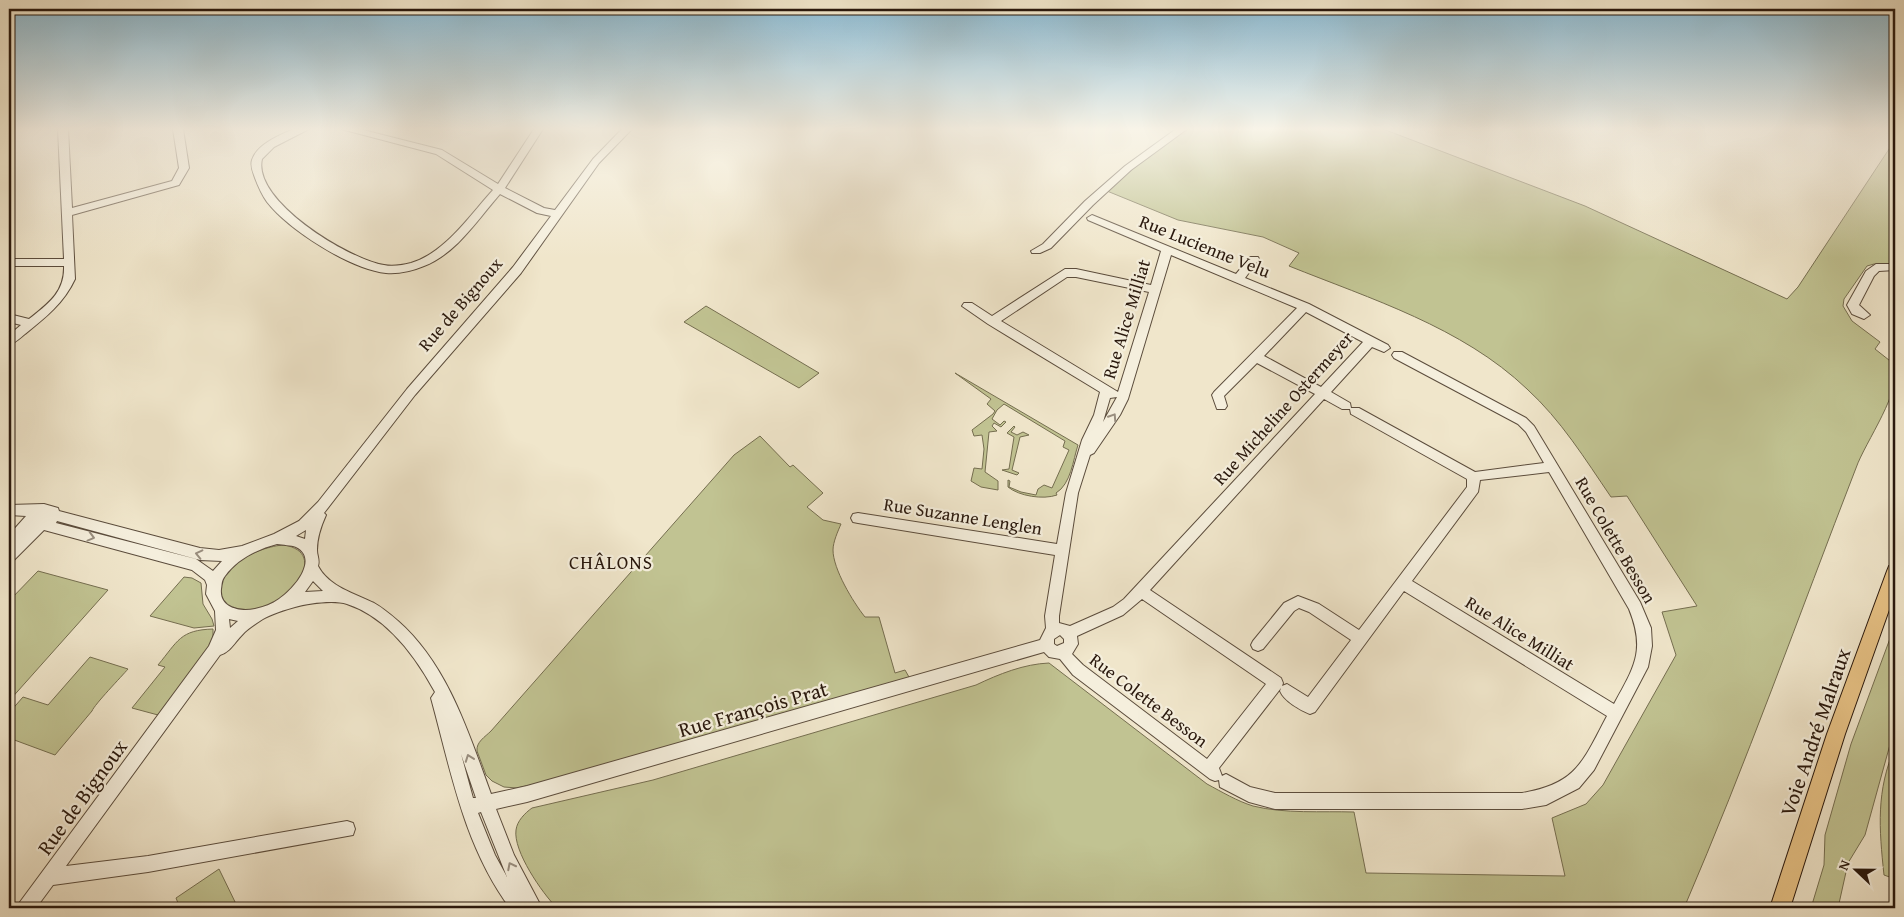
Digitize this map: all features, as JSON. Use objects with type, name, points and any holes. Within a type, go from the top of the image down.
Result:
[{"type":"main road","name":"Voie André Malraux","points":[[1780,908],[1836,734],[1895,571]]},
{"type":"street","points":[[9,341],[58,299],[70,279],[65,172]]},
{"type":"street","points":[[67,214],[176,182],[182,172]]},
{"type":"street","points":[[258,172],[267,194],[284,214],[305,230],[334,247],[376,266],[400,269],[426,261],[450,242],[499,189],[510,172]]},
{"type":"street","points":[[471,172],[541,211],[558,214]]},
{"type":"street","name":"Rue de Bignoux","points":[[277,539],[304,525],[323,506],[411,392],[516,270],[588,172]]},
{"type":"street","points":[[1036,251],[1047,246],[1089,202],[1124,172]]},
{"type":"street","name":"Rue Lucienne Velu","points":[[1092,218],[1305,307]]},
{"type":"street","name":"Rue Alice Milliat","points":[[1122,399],[1167,249]]},
{"type":"street","points":[[1239,278],[1254,259]]},
{"type":"street","points":[[10,265],[70,262]]},
{"type":"street","points":[[1864,315],[1852,305],[1870,274],[1876,268],[1895,267]]},
{"type":"street","points":[[992,321],[1060,275],[1071,272],[1155,290]]},
{"type":"street","points":[[968,306],[1122,399],[1116,412],[1081,461]]},
{"type":"street","points":[[1221,406],[1218,396],[1305,307]]},
{"type":"street","name":"Rue Micheline Ostermeyer","points":[[1068,634],[1124,607],[1141,591],[1370,341],[1305,307]]},
{"type":"street","points":[[9,318],[30,323]]},
{"type":"street","points":[[1370,341],[1384,348]]},
{"type":"street","name":"Rue Colette Besson","points":[[1064,652],[1068,660],[1078,670],[1217,775],[1238,790],[1255,797],[1275,801],[1522,801],[1546,797],[1574,783],[1589,765],[1642,666],[1645,646],[1644,628],[1635,606],[1530,430],[1522,421],[1398,355]]},
{"type":"street","points":[[1256,356],[1474,477],[1485,474],[1552,467]]},
{"type":"street","points":[[1050,637],[1061,630],[1068,634],[1071,644],[1064,652],[1052,650],[1050,637],[1052,616],[1072,493],[1088,440],[1100,415],[1106,390]]},
{"type":"street","points":[[1141,591],[1252,653],[1282,687],[1310,707],[1473,488],[1474,477]]},
{"type":"street","name":"Rue de Bignoux","points":[[311,560],[313,529],[323,506]]},
{"type":"street","points":[[11,511],[196,565],[210,576],[215,588],[216,600],[222,609],[238,616],[264,613],[282,605],[320,596],[334,596],[364,604]]},
{"type":"street","name":"Rue Suzanne Lenglen","points":[[858,518],[1063,551]]},
{"type":"street","points":[[9,556],[39,520]]},
{"type":"street","points":[[9,543],[39,520],[206,555],[226,555],[259,543],[277,539],[297,542],[303,545],[311,560],[316,578],[326,586],[364,604],[404,634],[442,689],[504,853],[534,908]]},
{"type":"street","points":[[215,588],[218,578],[226,566],[246,549]]},
{"type":"street","points":[[282,605],[304,586],[311,560]]},
{"type":"street","name":"Rue Alice Milliat","points":[[1403,583],[1617,714]]},
{"type":"street","points":[[1252,653],[1289,607],[1298,602],[1314,608],[1361,639]]},
{"type":"street","name":"Rue de Bignoux","points":[[26,908],[217,646],[223,630],[222,609]]},
{"type":"street","name":"Rue de Bignoux","points":[[172,710],[232,635],[242,626],[264,613]]},
{"type":"street","name":"Rue François Prat","points":[[469,808],[527,794],[798,718],[1025,652],[1050,637]]},
{"type":"street","points":[[432,674],[469,808],[492,868],[520,908]]},
{"type":"street","points":[[1217,775],[1282,687]]},
{"type":"street","points":[[49,877],[148,864],[347,829]]},
{"type":"green space","points":[[1129,172],[1495,172],[1585,206],[1787,299],[1798,287],[1874,172],[1895,172],[1895,265],[1874,264],[1867,266],[1844,299],[1843,306],[1852,321],[1880,342],[1875,349],[1894,364],[1896,375],[1894,387],[1856,468],[1751,744],[1684,908],[557,908],[544,892],[524,860],[516,839],[518,823],[532,808],[653,780],[976,685],[1003,673],[1049,663],[1207,784],[1235,799],[1265,809],[1304,812],[1354,812],[1366,873],[1565,876],[1552,818],[1586,804],[1603,785],[1676,655],[1662,612],[1697,606],[1627,496],[1611,497],[1572,440],[1551,414],[1527,389],[1474,348],[1383,303],[1289,266],[1299,253],[1263,237],[1178,220],[1107,191]]},
{"type":"green space","points":[[706,306],[819,373],[799,388],[684,322]]},
{"type":"green space","points":[[955,373],[1078,445],[1068,478],[1056,493],[1057,495],[1045,497],[1031,496],[1018,493],[1008,487],[1008,480],[1010,481],[1009,487],[1036,495],[1038,489],[1044,485],[1052,488],[1069,450],[1063,447],[1065,441],[1004,404],[997,410],[992,419],[1000,425],[1004,421],[1006,422],[1001,427],[994,423],[992,426],[997,431],[989,432],[985,472],[998,481],[998,490],[981,487],[971,481],[974,468],[982,469],[984,449],[982,435],[974,436],[972,430],[995,411],[987,404],[991,399]]},
{"type":"green space","points":[[1014,426],[1011,432],[1017,435],[1023,432],[1029,435],[1020,437],[1012,470],[1019,473],[1017,475],[1002,470],[1009,469],[1014,437],[1007,433]]},
{"type":"green space","points":[[760,436],[790,467],[793,465],[823,493],[807,507],[823,520],[841,524],[833,550],[840,576],[865,617],[879,617],[895,673],[905,670],[909,677],[898,682],[581,774],[517,788],[504,787],[492,781],[486,775],[477,751],[479,742],[491,731],[734,455]]},
{"type":"green space","points":[[284,545],[300,552],[305,563],[301,577],[290,591],[275,602],[257,610],[240,610],[224,602],[221,590],[223,580],[229,570],[250,555],[274,546]]},
{"type":"green space","points":[[38,571],[108,590],[9,701],[9,601]]},
{"type":"green space","points":[[184,577],[192,578],[201,583],[203,604],[214,626],[194,628],[150,616]]},
{"type":"green space","points":[[1895,625],[1895,735],[1891,741],[1865,835],[1848,863],[1838,908],[1811,908],[1824,865],[1825,835],[1851,744]]},
{"type":"green space","points":[[213,629],[213,639],[208,650],[158,715],[132,708],[165,667],[158,665],[175,643],[193,632]]},
{"type":"green space","points":[[90,657],[128,669],[55,755],[9,738],[9,713],[23,697],[48,705]]},
{"type":"green space","points":[[1895,747],[1895,879],[1884,875],[1880,810],[1885,779]]},
{"type":"green space","points":[[219,869],[238,908],[180,908],[176,898]]},
{"type":"district","name":"CHÂLONS","points":[[611,562]]}]
